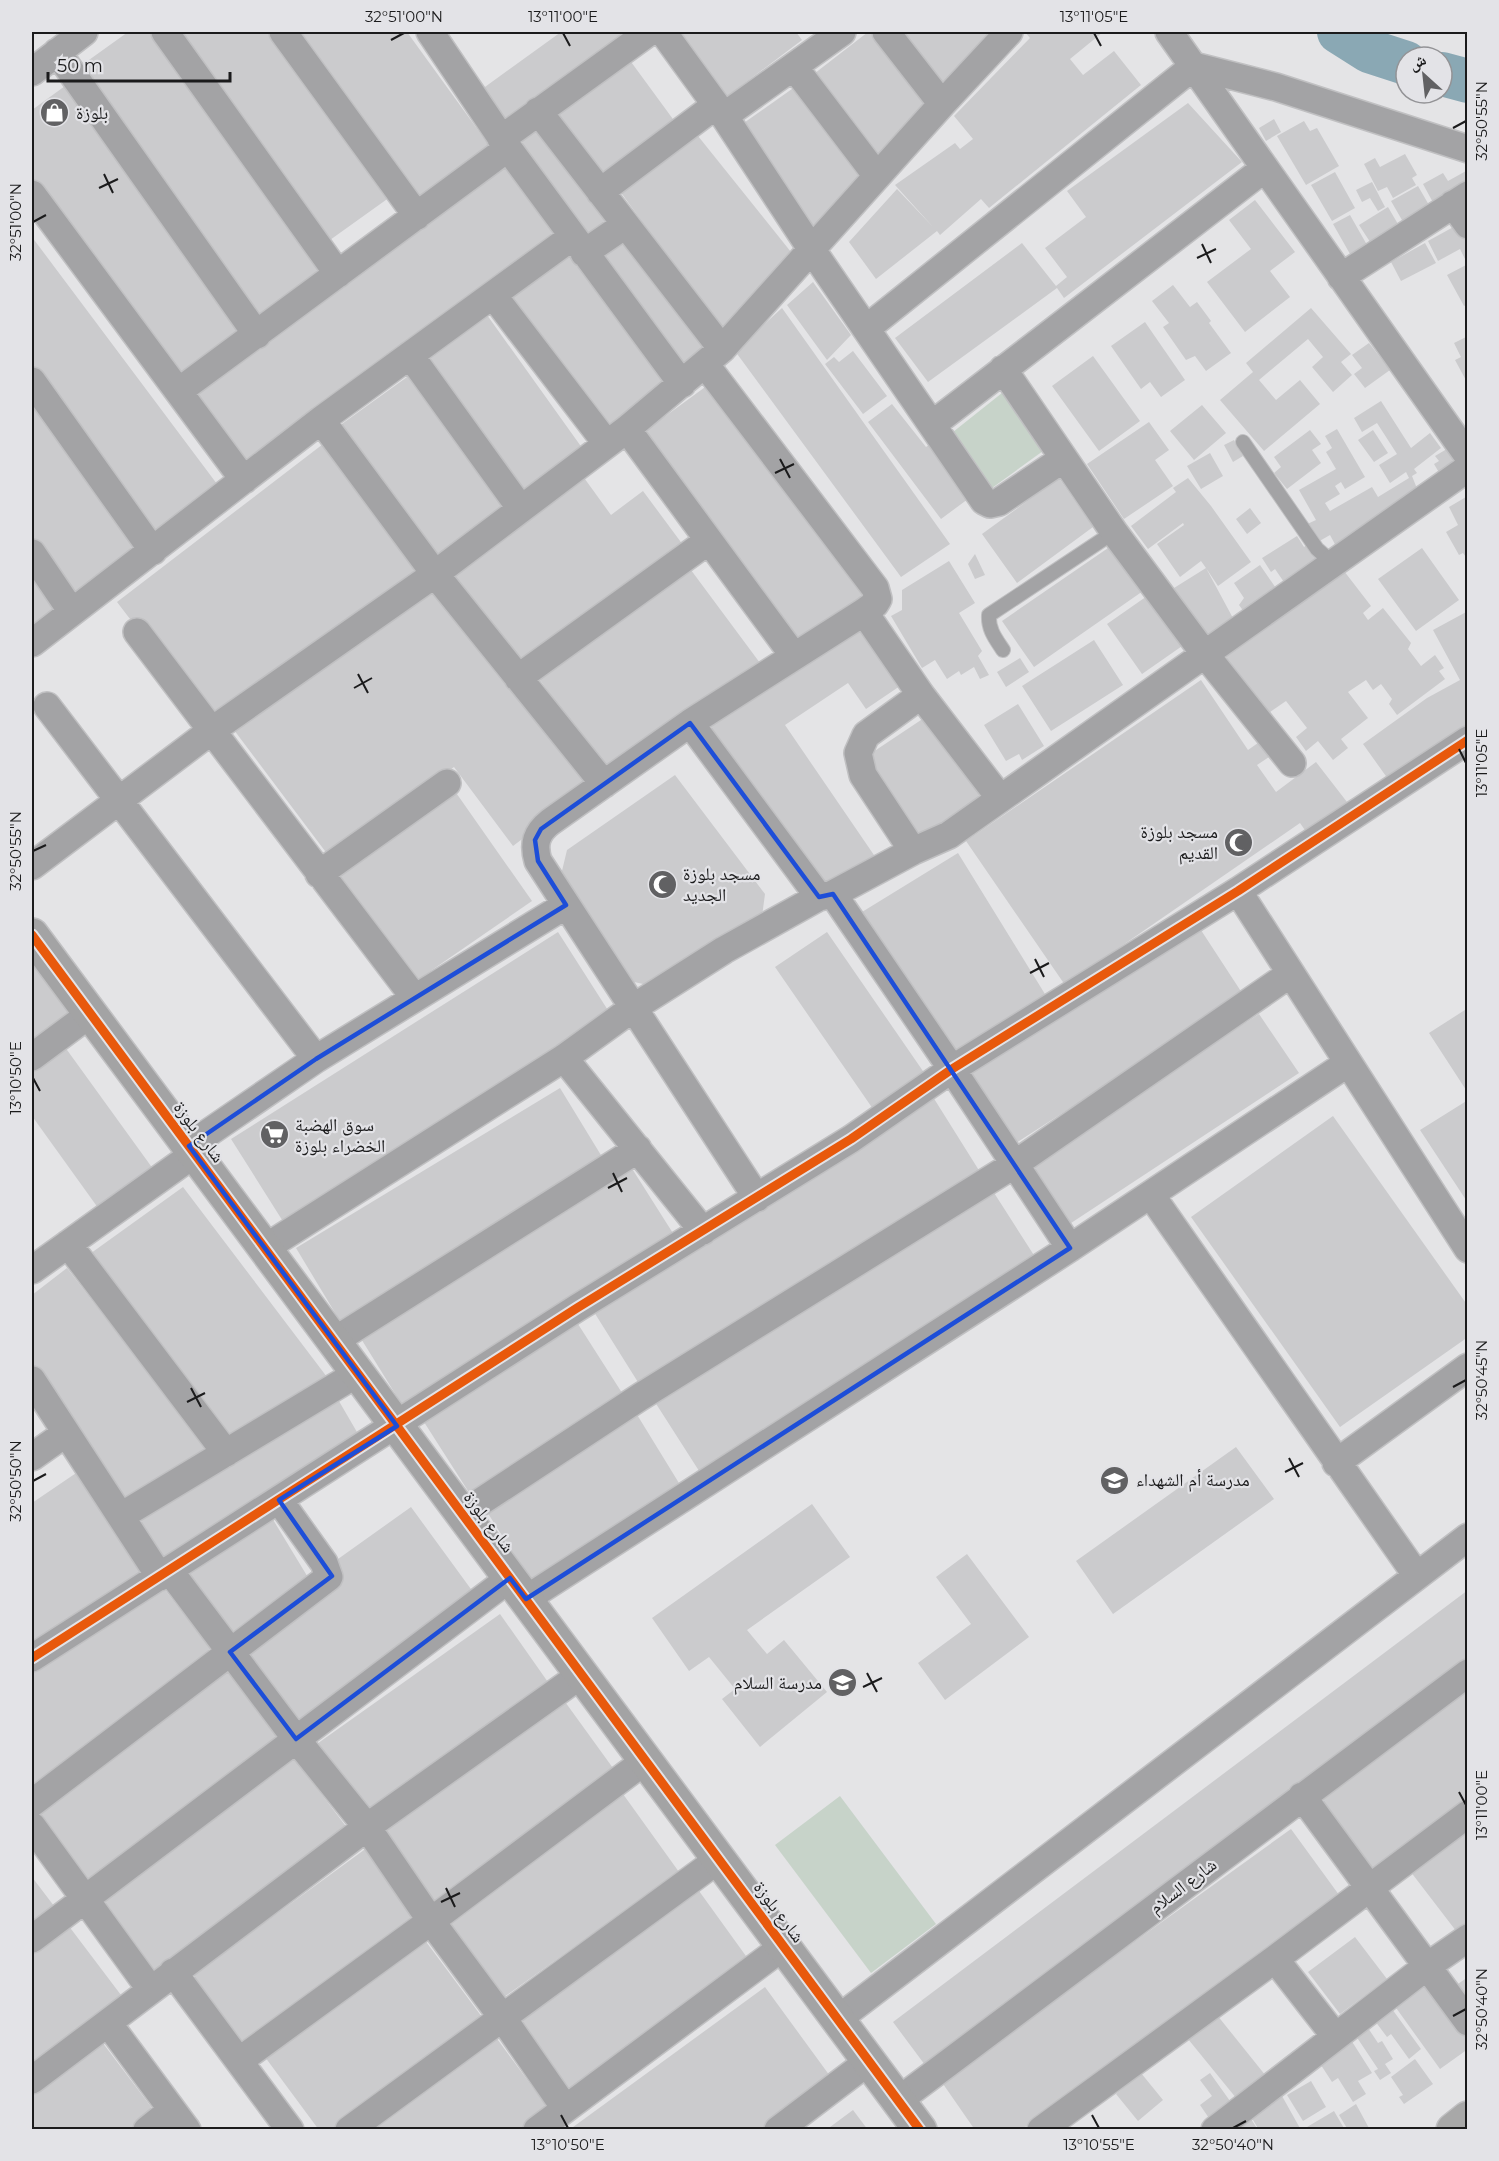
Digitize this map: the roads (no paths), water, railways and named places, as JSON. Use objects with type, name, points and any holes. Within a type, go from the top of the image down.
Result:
[{"type":"main road","points":[[1453,2130],[1467,2118]]},
{"type":"street","points":[[32,72],[84,32]]},
{"type":"street","points":[[165,32],[338,274]]},
{"type":"street","points":[[283,32],[417,216]]},
{"type":"street","points":[[179,392],[417,216],[504,144],[538,111],[648,32]]},
{"type":"street","points":[[663,32],[720,110],[812,250],[984,501],[990,504],[999,502],[1063,459]]},
{"type":"street","points":[[600,192],[720,110],[794,67],[812,40],[842,32]]},
{"type":"street","points":[[886,32],[942,104]]},
{"type":"street","points":[[32,866],[120,802],[211,731],[435,574],[617,437],[714,357],[1009,32]]},
{"type":"street","points":[[1169,32],[1467,456]]},
{"type":"street","points":[[440,35],[504,144],[682,384]]},
{"type":"street","points":[[57,52],[257,334]]},
{"type":"street","points":[[1194,66],[1276,87],[1467,149]]},
{"type":"street","points":[[867,328],[1194,66]]},
{"type":"street","points":[[794,67],[877,176]]},
{"type":"street","points":[[538,111],[625,225],[875,588],[878,599],[864,612],[690,723],[550,822],[541,829],[535,840],[538,861],[757,1198]]},
{"type":"street","points":[[933,424],[1265,168]]},
{"type":"street","points":[[32,194],[244,480]]},
{"type":"street","points":[[1341,277],[1463,208]]},
{"type":"street","points":[[32,643],[321,420],[493,295],[578,245],[625,225]]},
{"type":"street","points":[[493,295],[708,541],[794,656]]},
{"type":"street","points":[[410,355],[521,509]]},
{"type":"street","points":[[1003,369],[1114,532],[1204,653],[1292,763]]},
{"type":"street","points":[[32,381],[153,551]]},
{"type":"street","points":[[321,420],[435,574],[604,784]]},
{"type":"street","points":[[264,1248],[564,1058],[633,1008],[724,950],[826,895],[949,835],[1467,468]]},
{"type":"street","points":[[518,678],[708,541]]},
{"type":"street","points":[[32,553],[72,612]]},
{"type":"street","points":[[864,612],[921,695],[1000,798]]},
{"type":"street","points":[[137,632],[414,998]]},
{"type":"street","points":[[913,851],[862,775],[858,753],[866,735],[921,695]]},
{"type":"street","points":[[47,706],[316,1059]]},
{"type":"street","points":[[690,723],[826,895],[952,1069],[1070,1248]]},
{"type":"street","points":[[32,1658],[397,1426],[577,1308],[851,1139],[952,1069],[1238,891],[1467,740]]},
{"type":"street","points":[[319,874],[447,783]]},
{"type":"street","points":[[1238,891],[1467,1249]]},
{"type":"street","points":[[32,1270],[316,1059],[566,905]]},
{"type":"street","name":"شارع بلوزة","points":[[32,935],[921,2130]]},
{"type":"street","points":[[462,1514],[640,1396],[1015,1164],[1290,974]]},
{"type":"street","points":[[32,1057],[90,1014]]},
{"type":"street","points":[[564,1058],[703,1231]]},
{"type":"street","points":[[32,1939],[296,1739],[518,1588],[1070,1248],[1348,1063]]},
{"type":"street","points":[[334,1341],[638,1149]]},
{"type":"street","points":[[1151,1195],[1417,1576]]},
{"type":"street","points":[[68,1244],[226,1453]]},
{"type":"street","points":[[1336,1463],[1467,1367]]},
{"type":"street","points":[[121,1516],[358,1373]]},
{"type":"street","points":[[32,1380],[121,1516],[165,1574],[231,1652],[296,1739],[367,1827],[431,1921],[565,2108]]},
{"type":"street","points":[[32,1457],[66,1433]]},
{"type":"street","points":[[32,1803],[329,1577],[324,1563],[279,1500]]},
{"type":"street","points":[[838,2019],[1467,1537]]},
{"type":"street","name":"شارع السلام","points":[[898,2100],[1467,1673]]},
{"type":"street","points":[[32,2080],[367,1827],[582,1674]]},
{"type":"street","points":[[239,2061],[646,1760]]},
{"type":"street","points":[[1302,1796],[1467,2022]]},
{"type":"street","points":[[1041,2130],[1275,1959],[1467,1814]]},
{"type":"street","points":[[32,1826],[151,1990]]},
{"type":"street","points":[[349,2130],[719,1858]]},
{"type":"street","points":[[1215,2130],[1335,2036],[1467,1938]]},
{"type":"street","points":[[537,2130],[784,1946]]},
{"type":"street","points":[[1275,1959],[1335,2036]]},
{"type":"street","points":[[173,1972],[290,2130]]},
{"type":"street","points":[[108,2023],[179,2120],[147,2130]]},
{"type":"street","points":[[778,2130],[869,2061]]},
{"type":"lane","points":[[1243,442],[1317,549],[1326,557],[1337,560]]},
{"type":"lane","points":[[1003,650],[988,624],[989,615],[1114,532]]},
{"type":"waterway","points":[[1339,32],[1369,51],[1394,59]]},
{"type":"waterway","points":[[1454,77],[1468,81]]},
{"type":"place","name":"بلوزة","points":[[55,113]]},
{"type":"place","name":"مسجد بلوزة القديم","points":[[1239,842]]},
{"type":"place","name":"مسجد بلوزة الجديد","points":[[662,884]]},
{"type":"place","name":"سوق الهضبة الخضراء بلوزة","points":[[274,1135]]},
{"type":"place","name":"مدرسة أم الشهداء","points":[[1115,1480]]},
{"type":"place","name":"مدرسة السلام","points":[[843,1683]]}]
